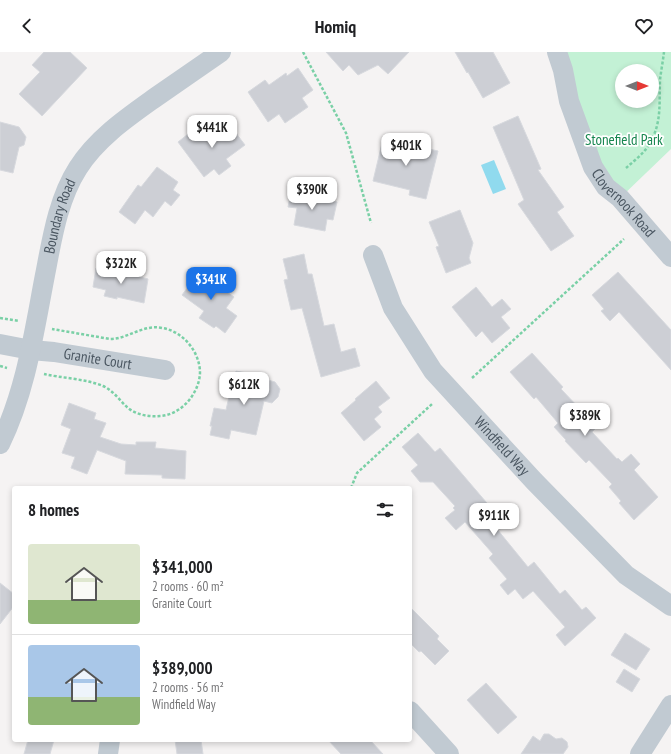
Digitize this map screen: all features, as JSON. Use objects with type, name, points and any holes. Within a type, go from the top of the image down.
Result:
[{"type":"street","name":"Boundary Road","points":[[0,444],[8,428],[27,371],[51,240],[68,187],[78,168],[101,140],[123,121],[220,52]]},
{"type":"street","name":"Clovernook Road","points":[[557,52],[570,101],[593,168],[606,187],[620,198],[671,257]]},
{"type":"street","name":"Windfield Way","points":[[373,255],[394,308],[433,371],[534,481],[626,575],[671,606]]},
{"type":"street","name":"Granite Court","points":[[0,344],[165,370]]},
{"type":"street","points":[[640,754],[671,705]]},
{"type":"street","points":[[412,713],[449,754]]},
{"type":"street","points":[[108,754],[110,742]]},
{"type":"path","points":[[303,52],[346,133],[370,223]]},
{"type":"path","points":[[626,168],[640,156],[651,142],[658,126],[661,100],[660,80],[664,52]]},
{"type":"path","points":[[472,378],[624,239]]},
{"type":"path","points":[[0,318],[19,321]]},
{"type":"path","points":[[0,366],[10,368]]},
{"type":"path","points":[[352,486],[357,473],[432,404]]},
{"type":"green space","name":"Stonefield Park","points":[[557,52],[671,52],[671,149],[620,198],[606,187]]},
{"type":"water","points":[[494,160],[506,189],[493,194],[481,165]]},
{"type":"building","points":[[44,52],[70,52],[87,68],[42,116],[19,94],[40,72],[32,65]]},
{"type":"building","points":[[326,52],[409,52],[388,74],[378,65],[358,75],[349,65],[343,71]]},
{"type":"building","points":[[455,52],[493,52],[510,83],[483,98]]},
{"type":"building","points":[[298,68],[313,90],[302,98],[308,107],[285,123],[279,114],[268,122],[248,92],[265,80],[269,85],[286,73],[287,76]]},
{"type":"building","points":[[518,116],[541,169],[538,170],[564,207],[557,212],[574,236],[551,251],[518,204],[524,200],[493,127]]},
{"type":"building","points":[[0,122],[19,127],[26,137],[24,145],[19,147],[13,173],[0,170]]},
{"type":"building","points":[[229,124],[245,145],[226,159],[231,166],[219,175],[214,169],[204,177],[178,142],[197,127],[204,137],[217,127],[219,131]]},
{"type":"building","points":[[383,139],[438,151],[426,199],[409,195],[410,190],[373,181]]},
{"type":"building","points":[[157,167],[178,182],[173,190],[180,195],[171,206],[165,201],[153,217],[145,210],[135,224],[119,212],[138,185],[141,187]]},
{"type":"building","points":[[291,192],[337,202],[333,220],[327,219],[325,231],[294,225],[297,208],[288,207]]},
{"type":"building","points":[[460,210],[473,243],[469,258],[471,263],[446,273],[436,247],[439,246],[429,222]]},
{"type":"building","points":[[304,254],[308,274],[312,274],[324,326],[334,324],[341,352],[355,348],[360,366],[321,377],[302,308],[291,310],[284,280],[288,279],[283,259]]},
{"type":"building","points":[[96,268],[140,275],[140,277],[148,279],[144,303],[117,297],[117,299],[104,296],[106,290],[93,287]]},
{"type":"building","points":[[199,272],[206,277],[210,273],[223,283],[220,287],[234,297],[226,308],[237,316],[225,333],[216,326],[214,328],[199,318],[204,311],[182,295]]},
{"type":"building","points":[[618,272],[671,330],[671,370],[619,312],[610,321],[601,311],[604,309],[592,295]]},
{"type":"building","points":[[476,287],[492,307],[502,299],[511,309],[501,317],[510,328],[492,343],[482,331],[476,337],[452,307]]},
{"type":"building","points":[[532,353],[563,387],[561,389],[597,427],[592,432],[617,459],[618,458],[622,462],[631,454],[640,464],[634,470],[658,497],[634,520],[619,503],[621,501],[609,487],[612,484],[589,460],[586,463],[565,441],[566,440],[554,427],[558,423],[536,397],[534,399],[510,372]]},
{"type":"building","points":[[236,371],[257,375],[257,377],[275,382],[280,389],[278,397],[272,403],[264,401],[256,435],[231,430],[229,439],[210,435],[212,426],[210,426],[214,408],[226,410],[230,392],[232,392]]},
{"type":"building","points":[[376,381],[390,398],[378,407],[382,412],[374,419],[381,427],[364,441],[341,413]]},
{"type":"building","points":[[69,403],[96,413],[94,419],[106,423],[100,437],[121,444],[136,445],[136,442],[156,442],[155,448],[186,451],[185,479],[162,478],[162,475],[125,474],[126,461],[97,450],[87,474],[71,468],[75,457],[62,453],[71,429],[61,425]]},
{"type":"building","points":[[418,433],[435,452],[440,448],[504,523],[497,529],[528,567],[534,562],[560,594],[565,590],[582,610],[586,607],[596,618],[565,646],[556,635],[565,627],[533,591],[523,599],[515,589],[508,595],[500,585],[507,579],[489,558],[493,554],[465,522],[456,530],[445,518],[455,510],[453,508],[455,506],[433,482],[420,482],[411,471],[418,465],[402,447]]},
{"type":"building","points":[[0,583],[12,592],[12,609],[0,624]]},
{"type":"building","points":[[412,609],[439,636],[437,639],[449,651],[435,665],[421,651],[419,652],[412,645]]},
{"type":"building","points":[[625,633],[650,649],[636,670],[611,655]]},
{"type":"building","points":[[624,669],[640,679],[632,692],[616,682]]},
{"type":"building","points":[[486,683],[517,717],[498,734],[467,700]]},
{"type":"building","points":[[544,734],[549,734],[556,739],[562,738],[567,742],[568,747],[563,754],[521,754],[533,736],[540,741]]},
{"type":"building","points":[[27,742],[53,742],[50,754],[24,754]]},
{"type":"building","points":[[175,742],[201,742],[203,754],[177,754]]},
{"type":"building","points":[[330,742],[372,742],[383,754],[341,754]]}]
